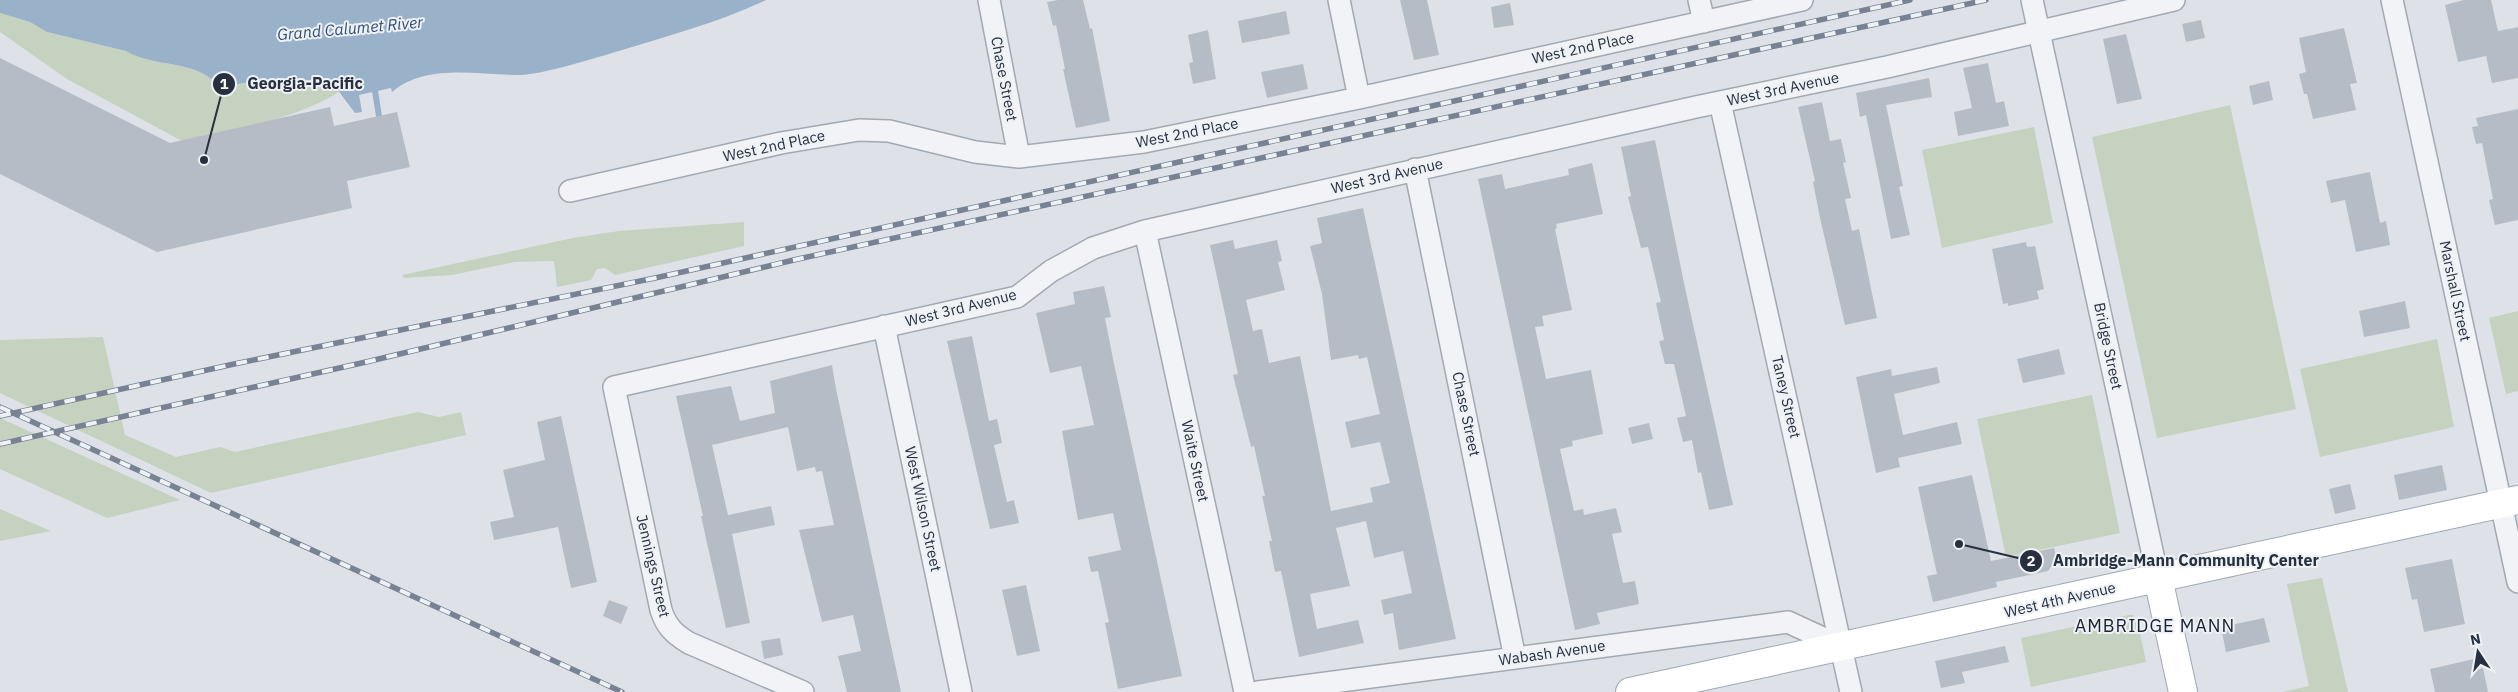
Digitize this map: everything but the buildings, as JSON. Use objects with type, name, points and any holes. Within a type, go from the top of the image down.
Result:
[{"type":"main road","name":"West 4th Avenue","points":[[1630,692],[2510,502]]},
{"type":"main road","name":"Bridge Street","points":[[2158,578],[2183,692]]},
{"type":"street","name":"Chase Street","points":[[989,0],[1019,157]]},
{"type":"street","points":[[1339,0],[1359,98]]},
{"type":"street","points":[[1699,0],[1704,22]]},
{"type":"street","name":"West 2nd Place","points":[[570,191],[781,143],[859,130],[889,131],[975,152],[1019,157],[1154,140],[1359,98],[1802,0]]},
{"type":"street","name":"Bridge Street","points":[[2032,0],[2158,578]]},
{"type":"street","name":"West 3rd Avenue","points":[[614,387],[1017,297],[1051,271],[1093,248],[1144,231],[1415,169],[1887,67],[2174,0]]},
{"type":"street","name":"Marshall Street","points":[[2392,0],[2510,502],[2518,582]]},
{"type":"street","name":"Taney Street","points":[[1720,102],[1851,692]]},
{"type":"street","name":"Chase Street","points":[[1415,169],[1515,658]]},
{"type":"street","name":"Waite Street","points":[[1144,231],[1245,692]]},
{"type":"street","name":"West Wilson Street","points":[[884,326],[961,692]]},
{"type":"street","name":"Jennings Street","points":[[614,387],[661,610],[670,629],[689,643],[803,692]]},
{"type":"street","name":"Wabash Avenue","points":[[1258,692],[1788,622],[1842,647]]},
{"type":"green space","points":[[0,13],[30,22],[47,32],[126,51],[149,60],[199,72],[210,77],[219,86],[257,82],[278,84],[324,78],[331,81],[339,92],[321,102],[283,117],[182,141],[67,79],[0,32]]},
{"type":"green space","points":[[2230,105],[2296,409],[2157,438],[2092,137]]},
{"type":"green space","points":[[2034,127],[2053,223],[1942,248],[1922,150]]},
{"type":"green space","points":[[744,222],[744,246],[615,275],[605,268],[597,269],[591,280],[557,287],[554,261],[515,262],[452,275],[404,278],[402,275],[573,238],[619,231]]},
{"type":"green space","points":[[2518,311],[2518,391],[2506,394],[2489,318]]},
{"type":"green space","points":[[103,337],[125,435],[176,457],[220,447],[235,452],[418,412],[439,417],[461,412],[466,435],[211,493],[0,393],[0,340]]},
{"type":"green space","points":[[2437,339],[2454,427],[2320,457],[2300,369]]},
{"type":"green space","points":[[2092,395],[2120,533],[2006,557],[1977,419]]},
{"type":"green space","points":[[0,418],[180,500],[107,518],[0,469]]},
{"type":"green space","points":[[0,509],[51,531],[0,541]]},
{"type":"green space","points":[[2322,578],[2348,692],[2283,692],[2309,686],[2287,584]]},
{"type":"green space","points":[[2133,615],[2139,628],[2146,662],[2031,687],[2021,638]]},
{"type":"water","name":"Grand Calumet River","points":[[0,0],[766,0],[729,16],[690,29],[553,69],[520,75],[453,73],[420,77],[392,92],[391,88],[359,95],[362,112],[355,113],[331,81],[324,78],[278,84],[257,82],[219,86],[210,77],[187,68],[149,60],[126,51],[47,32],[30,22],[0,13]]},
{"type":"waterway","points":[[375,91],[379,116]]},
{"type":"railway","points":[[0,416],[234,364],[655,278],[1910,0]]},
{"type":"railway","points":[[0,444],[366,362],[798,259],[1986,0]]},
{"type":"railway","points":[[0,407],[622,692]]},
{"type":"place","name":"Georgia-Pacific","points":[[204,160]]},
{"type":"place","name":"Ambridge-Mann Community Center","points":[[1959,544]]},
{"type":"district","name":"AMBRIDGE MANN","points":[[2155,626]]}]
